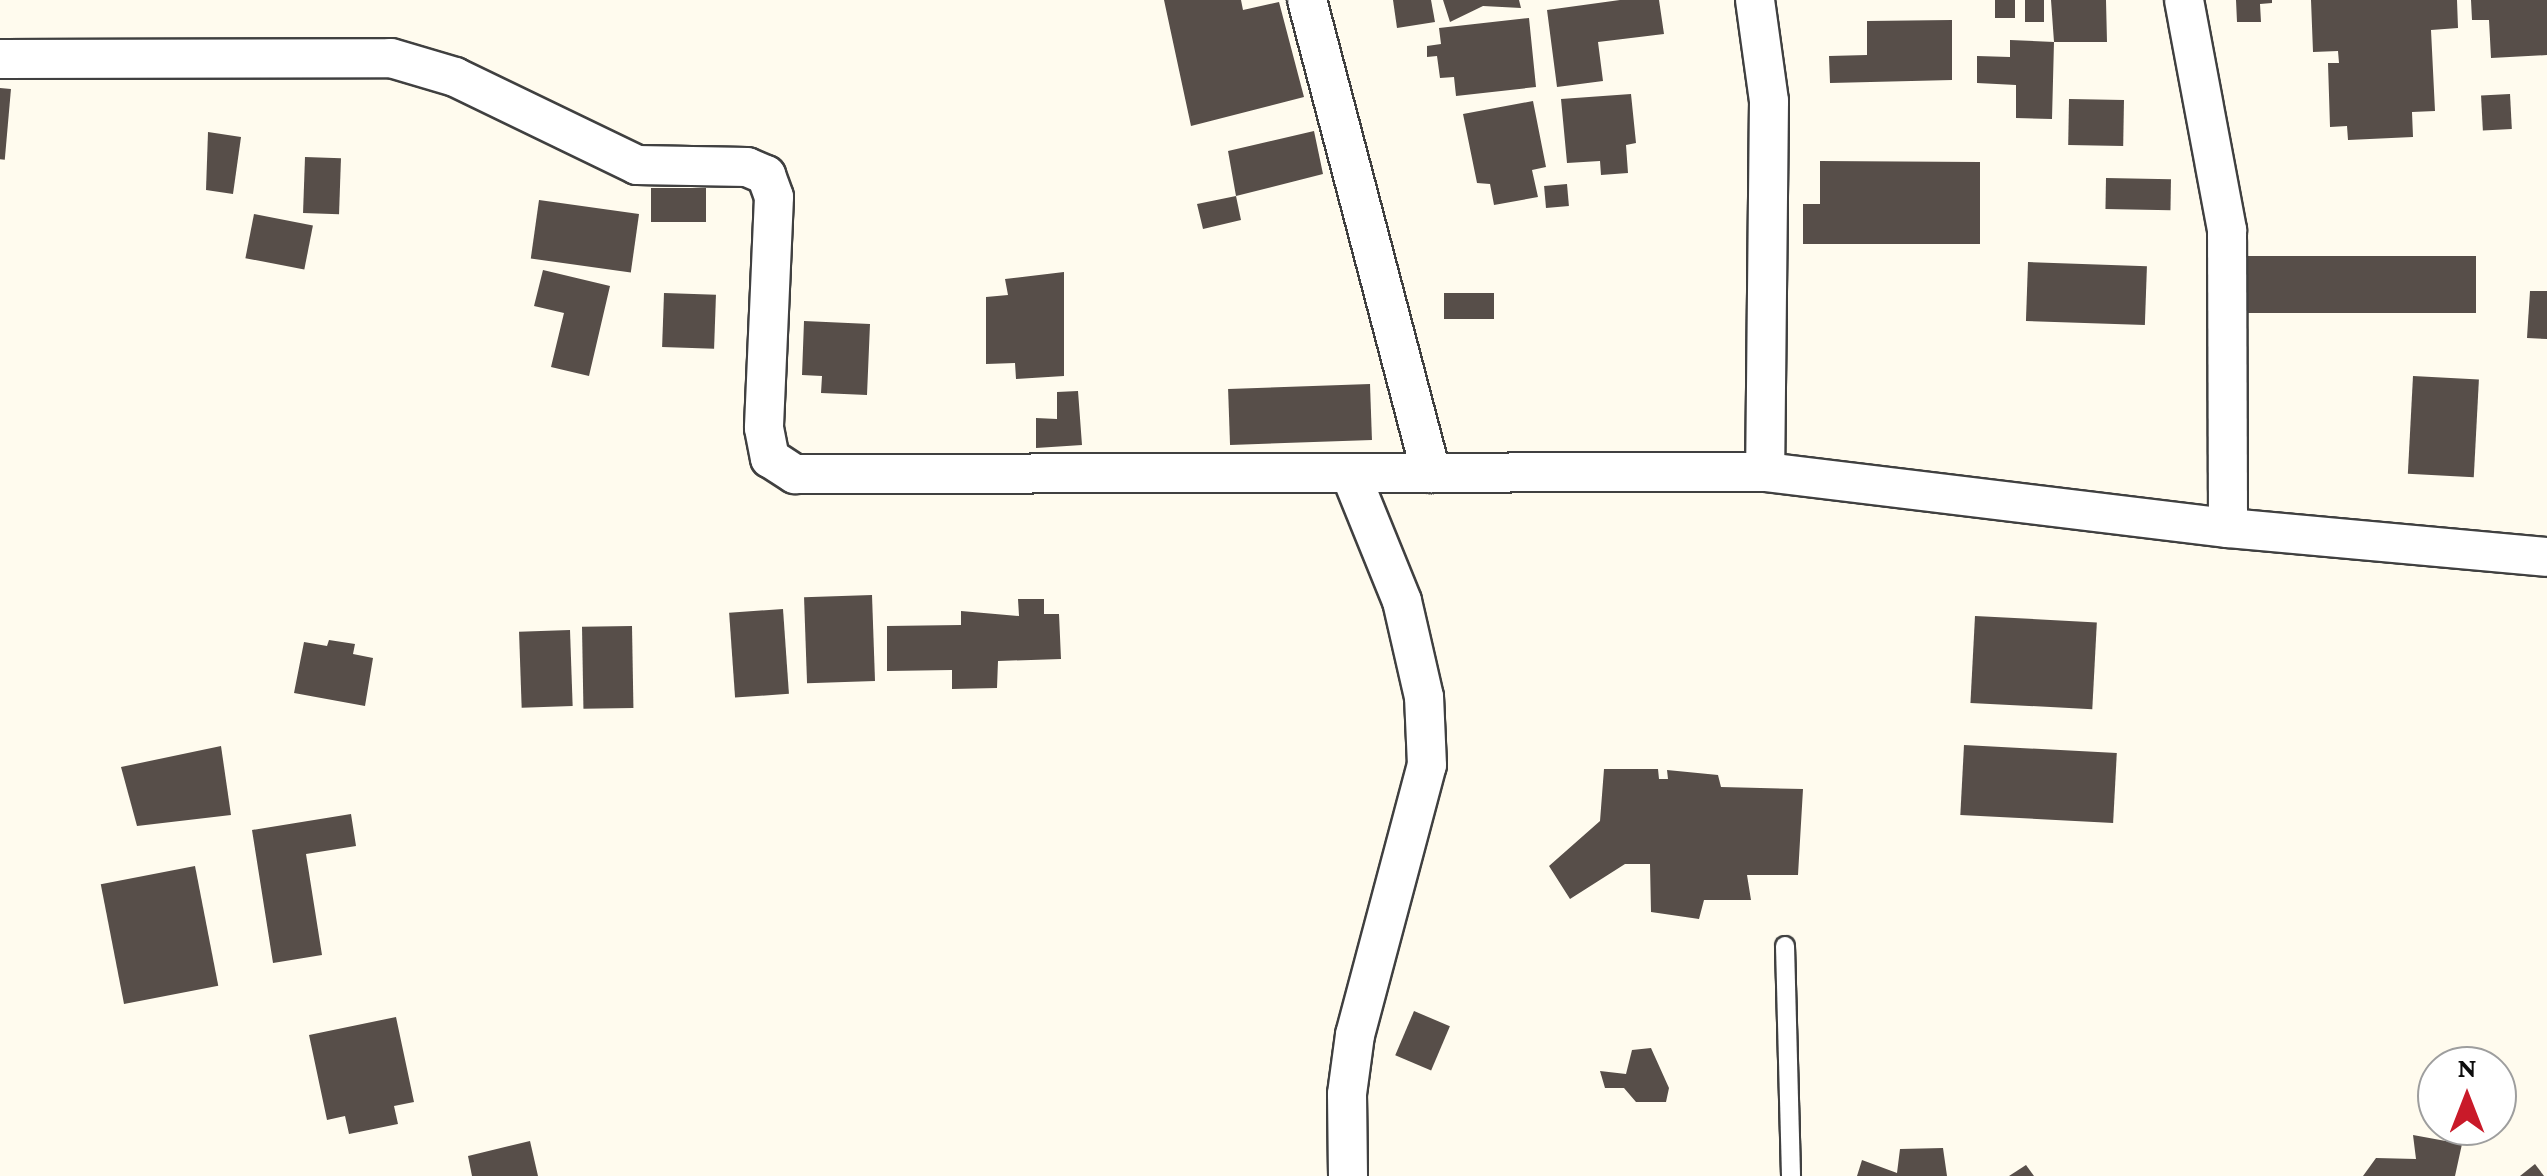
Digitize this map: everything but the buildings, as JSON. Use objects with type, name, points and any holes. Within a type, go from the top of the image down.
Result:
[{"type":"street","points":[[1307,0],[1431,473]]},
{"type":"street","points":[[1755,0],[1769,100],[1765,472]]},
{"type":"street","points":[[2184,0],[2227,230],[2228,528]]},
{"type":"street","points":[[0,59],[391,58],[456,76],[638,166],[747,168],[766,175],[774,197],[764,428],[770,458],[794,474],[1765,472],[2228,528],[2547,557]]},
{"type":"street","points":[[1348,1176],[1346,1094],[1355,1035],[1427,765],[1424,697],[1402,602],[1350,473]]},
{"type":"lane","points":[[1785,946],[1791,1176]]}]
